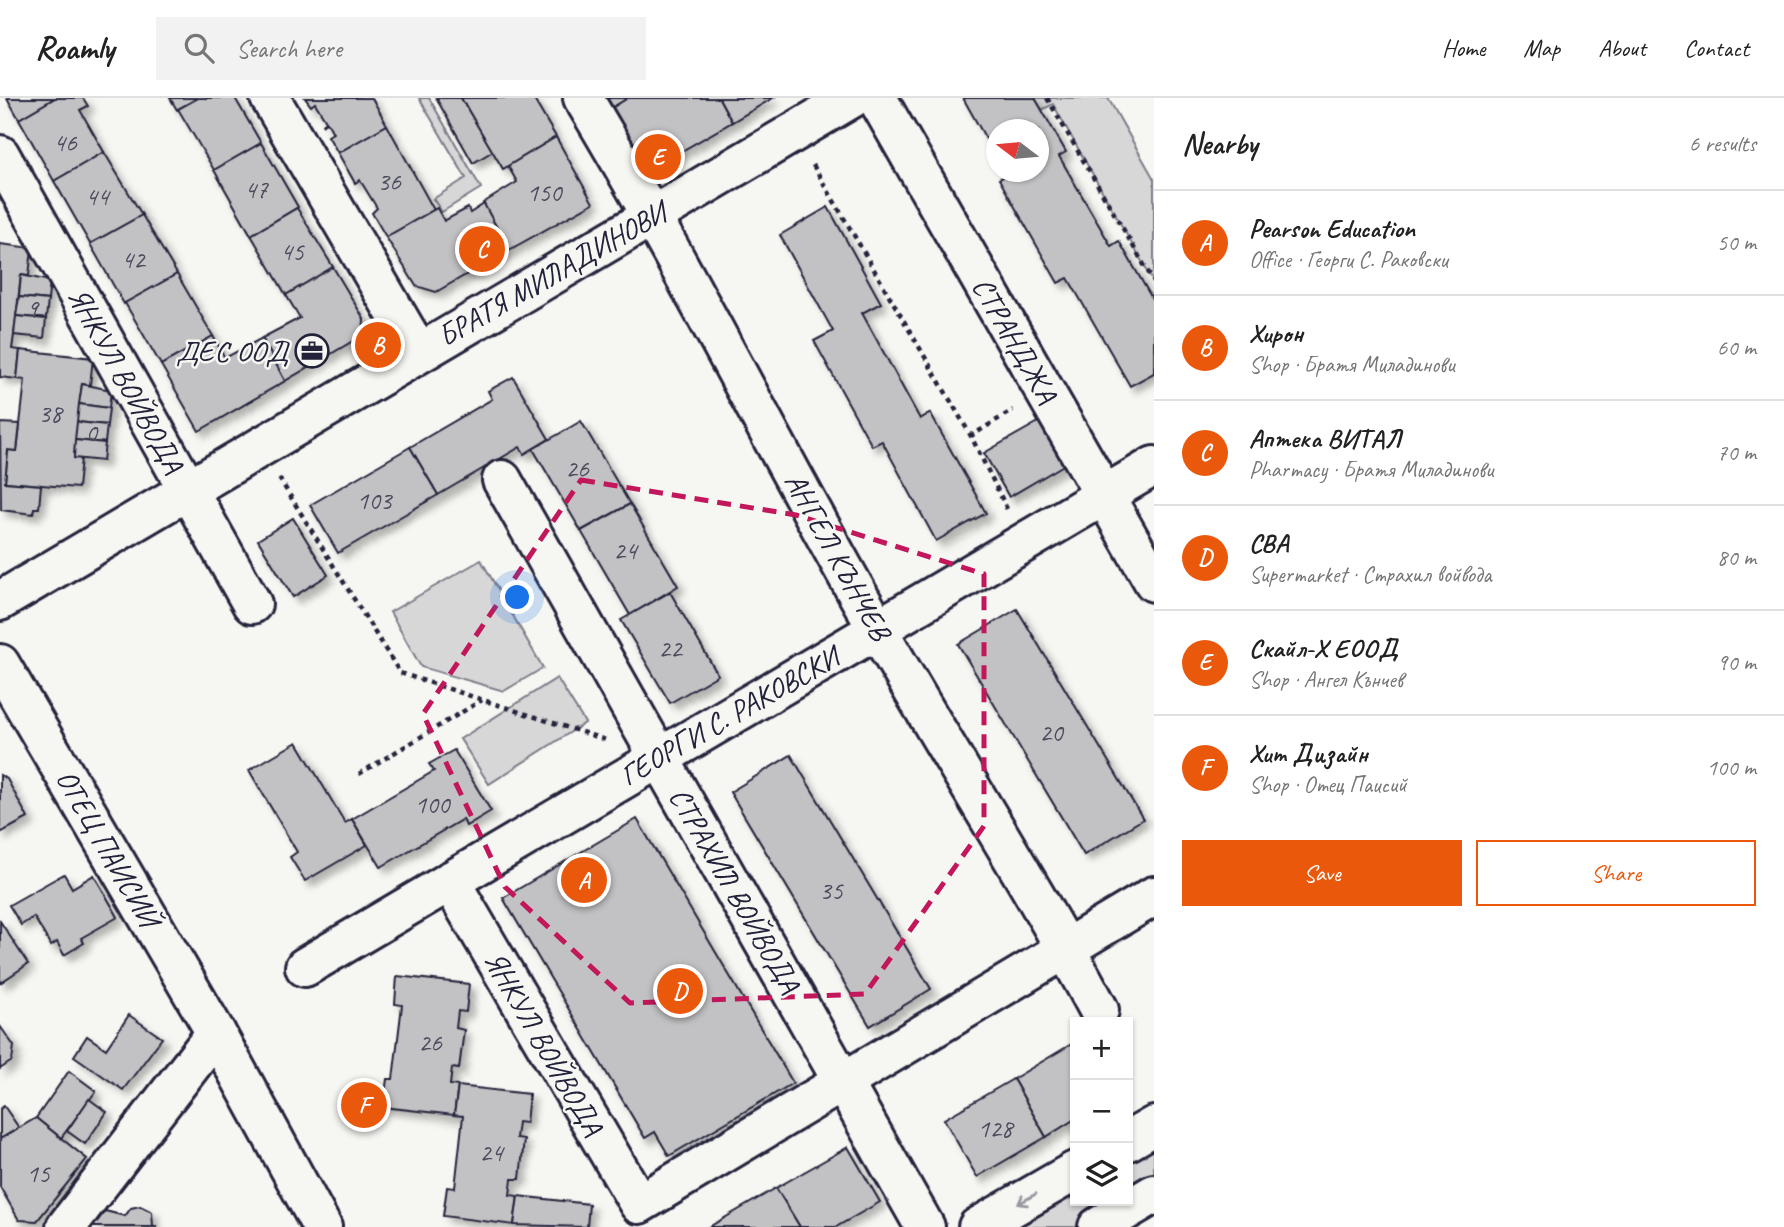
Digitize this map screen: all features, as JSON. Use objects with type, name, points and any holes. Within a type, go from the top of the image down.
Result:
[{"type":"street","points":[[270,98],[419,353]]},
{"type":"street","name":"АНГЕЛ КЪНЧЕВ","points":[[583,98],[654,215],[877,629],[1066,949],[1099,1010]]},
{"type":"street","name":"БРАТЯ МИЛАДИНОВИ","points":[[0,601],[852,98]]},
{"type":"street","name":"СТРАНДЖА","points":[[877,98],[1154,582]]},
{"type":"street","name":"ЯНКУЛ ВОЙВОДА","points":[[0,155],[252,604]]},
{"type":"street","name":"ГЕОРГИ С. РАКОВСКИ","points":[[305,967],[1154,466]]},
{"type":"street","name":"СТРАХИЛ ВОЙВОДА","points":[[502,480],[925,1227]]},
{"type":"street","name":"ОТЕЦ ПАИСИЙ","points":[[0,664],[216,1033],[322,1227]]},
{"type":"street","name":"ЯНКУЛ ВОЙВОДА","points":[[450,881],[639,1204],[844,1082]]},
{"type":"street","points":[[844,1082],[1154,896]]},
{"type":"street","points":[[66,1227],[216,1033]]},
{"type":"street","points":[[1133,1138],[1154,1126]]},
{"type":"street","points":[[978,1227],[1070,1174]]},
{"type":"street","points":[[1098,1227],[1154,1195]]},
{"type":"path","points":[[1047,98],[1154,282]]},
{"type":"path","points":[[794,132],[971,436],[1012,519]]},
{"type":"path","points":[[971,436],[1044,391]]},
{"type":"path","points":[[261,447],[400,673],[659,758]]},
{"type":"path","points":[[359,774],[482,700]]},
{"type":"highlighted area","points":[[581,480],[796,515],[984,574],[984,826],[865,994],[630,1003],[505,887],[423,714]]},
{"type":"shaded area","points":[[419,98],[429,98],[481,188],[442,212],[433,199],[466,178]]},
{"type":"shaded area","points":[[1035,98],[1108,98],[1154,179],[1154,283],[1053,104],[1042,110]]},
{"type":"shaded area","points":[[481,560],[543,668],[504,691],[421,667],[390,612]]},
{"type":"shaded area","points":[[557,678],[585,723],[489,784],[460,739]]},
{"type":"shaded area","points":[[1154,1126],[1154,1191],[1133,1203],[1133,1143],[1133,1138]]},
{"type":"shaded area","points":[[1070,1174],[1070,1206],[1128,1206],[1092,1227],[978,1227]]},
{"type":"building","points":[[7,98],[55,98],[19,119]]},
{"type":"building","points":[[55,98],[83,98],[88,106],[80,110],[104,152],[54,181],[19,119]]},
{"type":"building","points":[[170,98],[198,98],[177,110]]},
{"type":"building","points":[[198,98],[235,98],[261,143],[214,170],[178,109]]},
{"type":"building","points":[[305,98],[372,98],[387,125],[338,153],[328,136],[333,133],[327,122],[322,126],[326,121],[315,103],[311,106]]},
{"type":"building","points":[[436,98],[461,98],[493,151],[473,163]]},
{"type":"building","points":[[461,98],[533,98],[556,137],[503,169]]},
{"type":"building","points":[[604,98],[628,98],[610,109]]},
{"type":"building","points":[[628,98],[719,98],[732,122],[647,171],[610,109]]},
{"type":"building","points":[[719,98],[773,98],[732,122]]},
{"type":"building","points":[[963,98],[1035,98],[1047,119],[986,119],[986,139]]},
{"type":"building","points":[[1049,122],[1066,152],[1059,156],[1111,246],[1119,241],[1154,302],[1154,373],[1130,386],[1068,278],[1058,283],[1001,182],[1049,182]]},
{"type":"building","points":[[387,125],[434,210],[386,237],[372,213],[377,208],[360,180],[355,183],[338,153]]},
{"type":"building","points":[[556,137],[593,203],[509,250],[483,203],[517,182],[508,166]]},
{"type":"building","points":[[261,143],[298,207],[251,235],[214,170]]},
{"type":"building","points":[[104,152],[142,215],[90,244],[54,181]]},
{"type":"building","points":[[484,204],[509,250],[436,292],[416,286],[386,237],[437,208],[444,221],[468,208],[470,213]]},
{"type":"building","points":[[828,207],[881,303],[862,313],[920,419],[930,413],[986,513],[936,541],[882,441],[872,446],[814,341],[833,331],[780,235]]},
{"type":"building","points":[[297,208],[333,267],[286,295],[251,235]]},
{"type":"building","points":[[142,215],[177,274],[124,304],[90,244]]},
{"type":"building","points":[[0,244],[32,248],[29,276],[21,275],[12,349],[20,350],[17,379],[0,377]]},
{"type":"building","points":[[333,267],[364,319],[363,335],[285,381],[262,338],[300,318],[286,295]]},
{"type":"building","points":[[177,274],[213,336],[161,365],[125,303]]},
{"type":"building","points":[[21,275],[50,281],[48,300],[19,297]]},
{"type":"building","points":[[19,297],[48,300],[46,319],[16,316]]},
{"type":"building","points":[[16,316],[46,319],[44,338],[14,335]]},
{"type":"building","points":[[213,336],[225,358],[262,338],[285,381],[199,431],[161,365]]},
{"type":"building","points":[[20,350],[93,358],[90,385],[82,384],[74,458],[81,458],[78,488],[5,482],[8,450],[17,451],[25,380],[17,379]]},
{"type":"building","points":[[513,377],[549,439],[524,454],[520,447],[438,495],[410,447],[492,399],[488,391]]},
{"type":"building","points":[[82,384],[111,390],[109,408],[79,404]]},
{"type":"building","points":[[79,404],[109,408],[107,425],[77,422]]},
{"type":"building","points":[[1042,420],[1067,463],[1009,497],[984,453]]},
{"type":"building","points":[[581,421],[630,504],[581,531],[533,449]]},
{"type":"building","points":[[77,422],[107,425],[105,443],[75,440]]},
{"type":"building","points":[[0,423],[20,424],[17,451],[8,450],[5,482],[41,485],[39,508],[34,508],[33,514],[1,510]]},
{"type":"building","points":[[75,440],[105,443],[103,461],[74,458]]},
{"type":"building","points":[[410,447],[438,495],[338,553],[310,505]]},
{"type":"building","points":[[630,504],[678,586],[630,615],[581,531]]},
{"type":"building","points":[[293,518],[328,575],[293,597],[258,540]]},
{"type":"building","points":[[670,592],[718,675],[670,703],[621,620]]},
{"type":"building","points":[[1017,609],[1143,819],[1084,855],[958,644]]},
{"type":"building","points":[[297,742],[345,823],[352,819],[367,845],[305,881],[290,857],[297,852],[249,770]]},
{"type":"building","points":[[454,750],[491,811],[466,826],[463,819],[381,867],[352,819],[434,771],[429,764]]},
{"type":"building","points":[[791,755],[931,989],[870,1026],[730,792]]},
{"type":"building","points":[[0,775],[7,779],[28,818],[0,833]]},
{"type":"building","points":[[637,819],[793,1083],[669,1156],[655,1132],[645,1138],[503,898]]},
{"type":"building","points":[[64,874],[72,888],[94,875],[118,917],[81,938],[84,943],[64,955],[57,942],[51,946],[34,917],[21,925],[9,905]]},
{"type":"building","points":[[0,921],[28,964],[0,983]]},
{"type":"building","points":[[397,976],[469,984],[466,1012],[458,1011],[456,1028],[464,1030],[459,1069],[452,1068],[450,1085],[458,1086],[454,1115],[383,1107],[387,1079],[393,1079],[402,1005],[395,1004]]},
{"type":"building","points":[[129,1015],[162,1038],[123,1090],[74,1056],[87,1036],[106,1049]]},
{"type":"building","points":[[0,1026],[14,1046],[12,1061],[0,1069]]},
{"type":"building","points":[[1070,1045],[1070,1122],[1046,1137],[1013,1079]]},
{"type":"building","points":[[69,1071],[96,1091],[61,1138],[36,1118]]},
{"type":"building","points":[[1013,1079],[1046,1137],[977,1177],[944,1119]]},
{"type":"building","points":[[458,1086],[529,1094],[526,1123],[518,1122],[516,1138],[524,1139],[520,1179],[512,1179],[510,1195],[518,1196],[514,1225],[443,1216],[447,1187],[455,1188],[463,1116],[454,1115]]},
{"type":"building","points":[[89,1099],[107,1112],[85,1144],[67,1131]]},
{"type":"building","points":[[4,1106],[19,1128],[0,1139],[0,1109]]},
{"type":"building","points":[[36,1118],[87,1159],[37,1221],[19,1220],[0,1187],[0,1139]]},
{"type":"building","points":[[848,1147],[880,1202],[836,1227],[800,1227],[776,1188]]},
{"type":"building","points":[[776,1188],[800,1227],[709,1227]]},
{"type":"building","points":[[518,1196],[589,1204],[587,1227],[514,1225]]},
{"type":"building","points":[[140,1206],[152,1212],[153,1226],[157,1227],[93,1227],[105,1211],[125,1216],[131,1208]]},
{"type":"place","name":"Скайл-Х ЕООД","points":[[658,157]]},
{"type":"place","name":"Аптека ВИТАЛ","points":[[482,249]]},
{"type":"place","name":"Хирон","points":[[378,345]]},
{"type":"place","name":"ДЕС ООД","points":[[312,351]]},
{"type":"place","name":"Pearson Education","points":[[584,880]]},
{"type":"place","name":"CBA","points":[[680,991]]},
{"type":"place","name":"Хит Дизайн","points":[[364,1105]]}]
